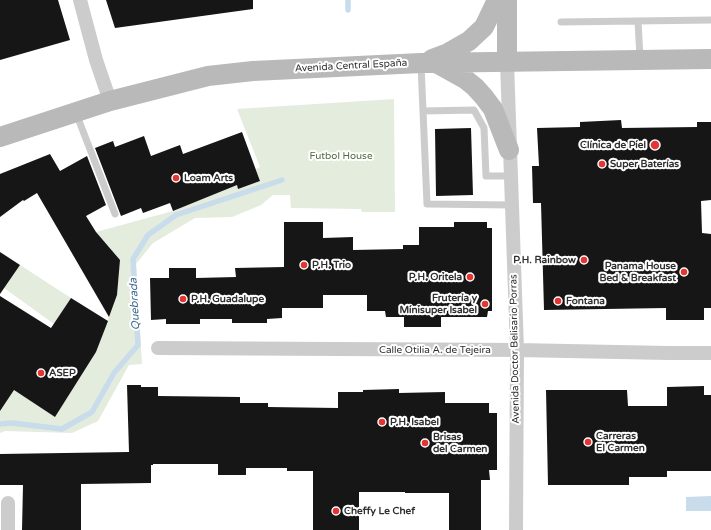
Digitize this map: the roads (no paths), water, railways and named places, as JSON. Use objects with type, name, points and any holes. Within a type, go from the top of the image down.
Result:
[{"type":"main road","points":[[429,63],[470,41],[484,27],[497,0]]},
{"type":"main road","name":"Avenida Doctor Belisario Porras","points":[[507,0],[507,62]]},
{"type":"main road","name":"Avenida Central España","points":[[0,137],[110,101],[208,76],[254,71],[429,63],[711,59]]},
{"type":"main road","points":[[429,63],[465,79],[475,87],[493,109],[509,150]]},
{"type":"street","points":[[80,0],[96,60],[110,101]]},
{"type":"street","name":"Avenida Doctor Belisario Porras","points":[[507,62],[517,350],[516,530]]},
{"type":"street","name":"Calle Otilia A. de Tejeira","points":[[158,348],[517,350],[668,354],[711,353]]},
{"type":"street","points":[[8,503],[8,530]]},
{"type":"lane","points":[[561,22],[711,20]]},
{"type":"lane","points":[[638,21],[640,60]]},
{"type":"lane","points":[[429,63],[423,110],[427,204],[512,205]]},
{"type":"lane","points":[[423,110],[474,110],[484,128],[486,176],[510,176]]},
{"type":"lane","points":[[76,112],[115,214]]},
{"type":"water","points":[[711,496],[711,511],[686,511],[686,497]]},
{"type":"waterway","name":"Quebrada","points":[[348,0],[348,10]]},
{"type":"waterway","name":"Quebrada","points":[[0,424],[12,423],[62,429],[92,412],[114,373],[138,345],[133,259],[148,235],[176,215],[282,180]]},
{"type":"place","name":"Clínica de Piel","points":[[655,145]]},
{"type":"place","name":"Super Baterías","points":[[602,164]]},
{"type":"place","name":"Loam Arts","points":[[176,178]]},
{"type":"place","name":"P.H. Rainbow","points":[[584,260]]},
{"type":"place","name":"P.H. Trio","points":[[304,265]]},
{"type":"place","name":"Panama House Bed & Breakfast","points":[[684,272]]},
{"type":"place","name":"P.H. Oritela","points":[[470,277]]},
{"type":"place","name":"P.H. Guadalupe","points":[[183,299]]},
{"type":"place","name":"Fontana","points":[[558,301]]},
{"type":"place","name":"Frutería y Minisuper Isabel","points":[[485,304]]},
{"type":"place","name":"ASEP","points":[[41,373]]},
{"type":"place","name":"P.H. Isabel","points":[[382,422]]},
{"type":"place","name":"Carreras El Carmen","points":[[588,442]]},
{"type":"place","name":"Brisas del Carmen","points":[[425,443]]},
{"type":"place","name":"Cheffy Le Chef","points":[[336,511]]},
{"type":"park label","name":"Futbol House","points":[[341,156]]}]
